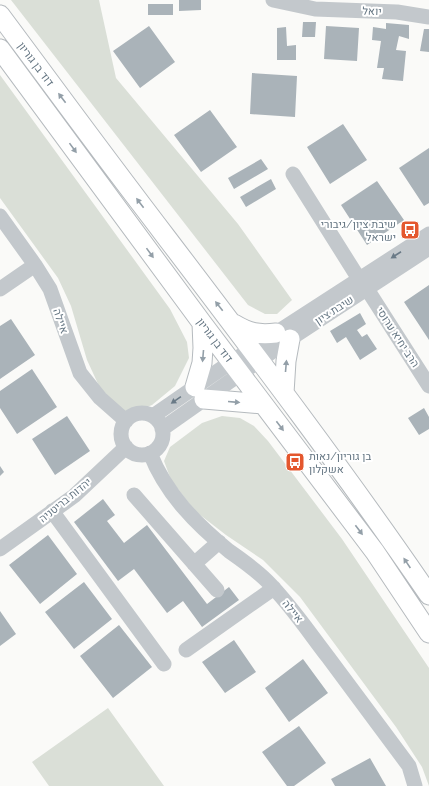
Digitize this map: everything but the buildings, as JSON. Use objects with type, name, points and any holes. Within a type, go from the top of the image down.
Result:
[{"type":"main road","name":"דוד בן גוריון","points":[[0,15],[140,204],[233,324],[429,595]]},
{"type":"main road","name":"דוד בן גוריון","points":[[0,49],[202,323],[375,552],[429,633]]},
{"type":"main road","points":[[202,323],[203,348],[200,393],[264,404]]},
{"type":"main road","points":[[233,324],[247,332],[283,336],[286,361],[284,393]]},
{"type":"street","name":"יואל","points":[[273,0],[397,12],[429,17]]},
{"type":"street","name":"הרב יחיא ערוסי","points":[[293,174],[363,284],[423,365],[429,386]]},
{"type":"street","name":"איילה","points":[[0,216],[50,289],[80,373],[100,398],[126,421]]},
{"type":"street","name":"שיבת ציון","points":[[255,355],[363,284],[429,234]]},
{"type":"street","name":"שיבת ציון","points":[[363,284],[429,248]]},
{"type":"street","points":[[0,289],[35,265]]},
{"type":"street","points":[[162,429],[200,393],[255,355]]},
{"type":"street","points":[[153,416],[200,393]]},
{"type":"street","points":[[139,413],[153,416],[160,423],[162,429],[163,436],[161,443],[157,449],[144,455],[131,452],[122,442],[122,429],[126,421],[133,415],[139,413]]},
{"type":"street","name":"יהדות בריטניה","points":[[0,550],[74,496],[126,447]]},
{"type":"street","name":"איילה","points":[[150,453],[155,467],[179,504],[194,520],[219,542],[266,580],[292,609],[409,766],[415,786]]},
{"type":"street","points":[[134,495],[216,590]]},
{"type":"street","points":[[52,511],[164,664]]},
{"type":"street","points":[[194,564],[219,542]]},
{"type":"street","points":[[186,650],[274,588]]},
{"type":"shaded area","points":[[11,0],[99,0],[116,78],[238,224],[292,300],[277,314],[265,314],[248,305]]},
{"type":"shaded area","points":[[0,75],[170,309],[187,342],[189,358],[175,386],[152,405],[129,414],[113,404],[99,386],[87,360],[71,306],[58,278],[0,198]]},
{"type":"shaded area","points":[[222,416],[240,418],[254,426],[268,441],[342,539],[429,668],[429,786],[422,767],[396,727],[300,597],[263,560],[226,535],[195,511],[171,480],[164,461],[170,447],[202,423]]},
{"type":"shaded area","points":[[108,708],[164,786],[49,786],[32,762]]},
{"type":"place","name":"שיבת ציון/גיבורי ישראל","points":[[410,230]]},
{"type":"place","name":"בן גוריון/נאות אשקלון","points":[[295,462]]}]
